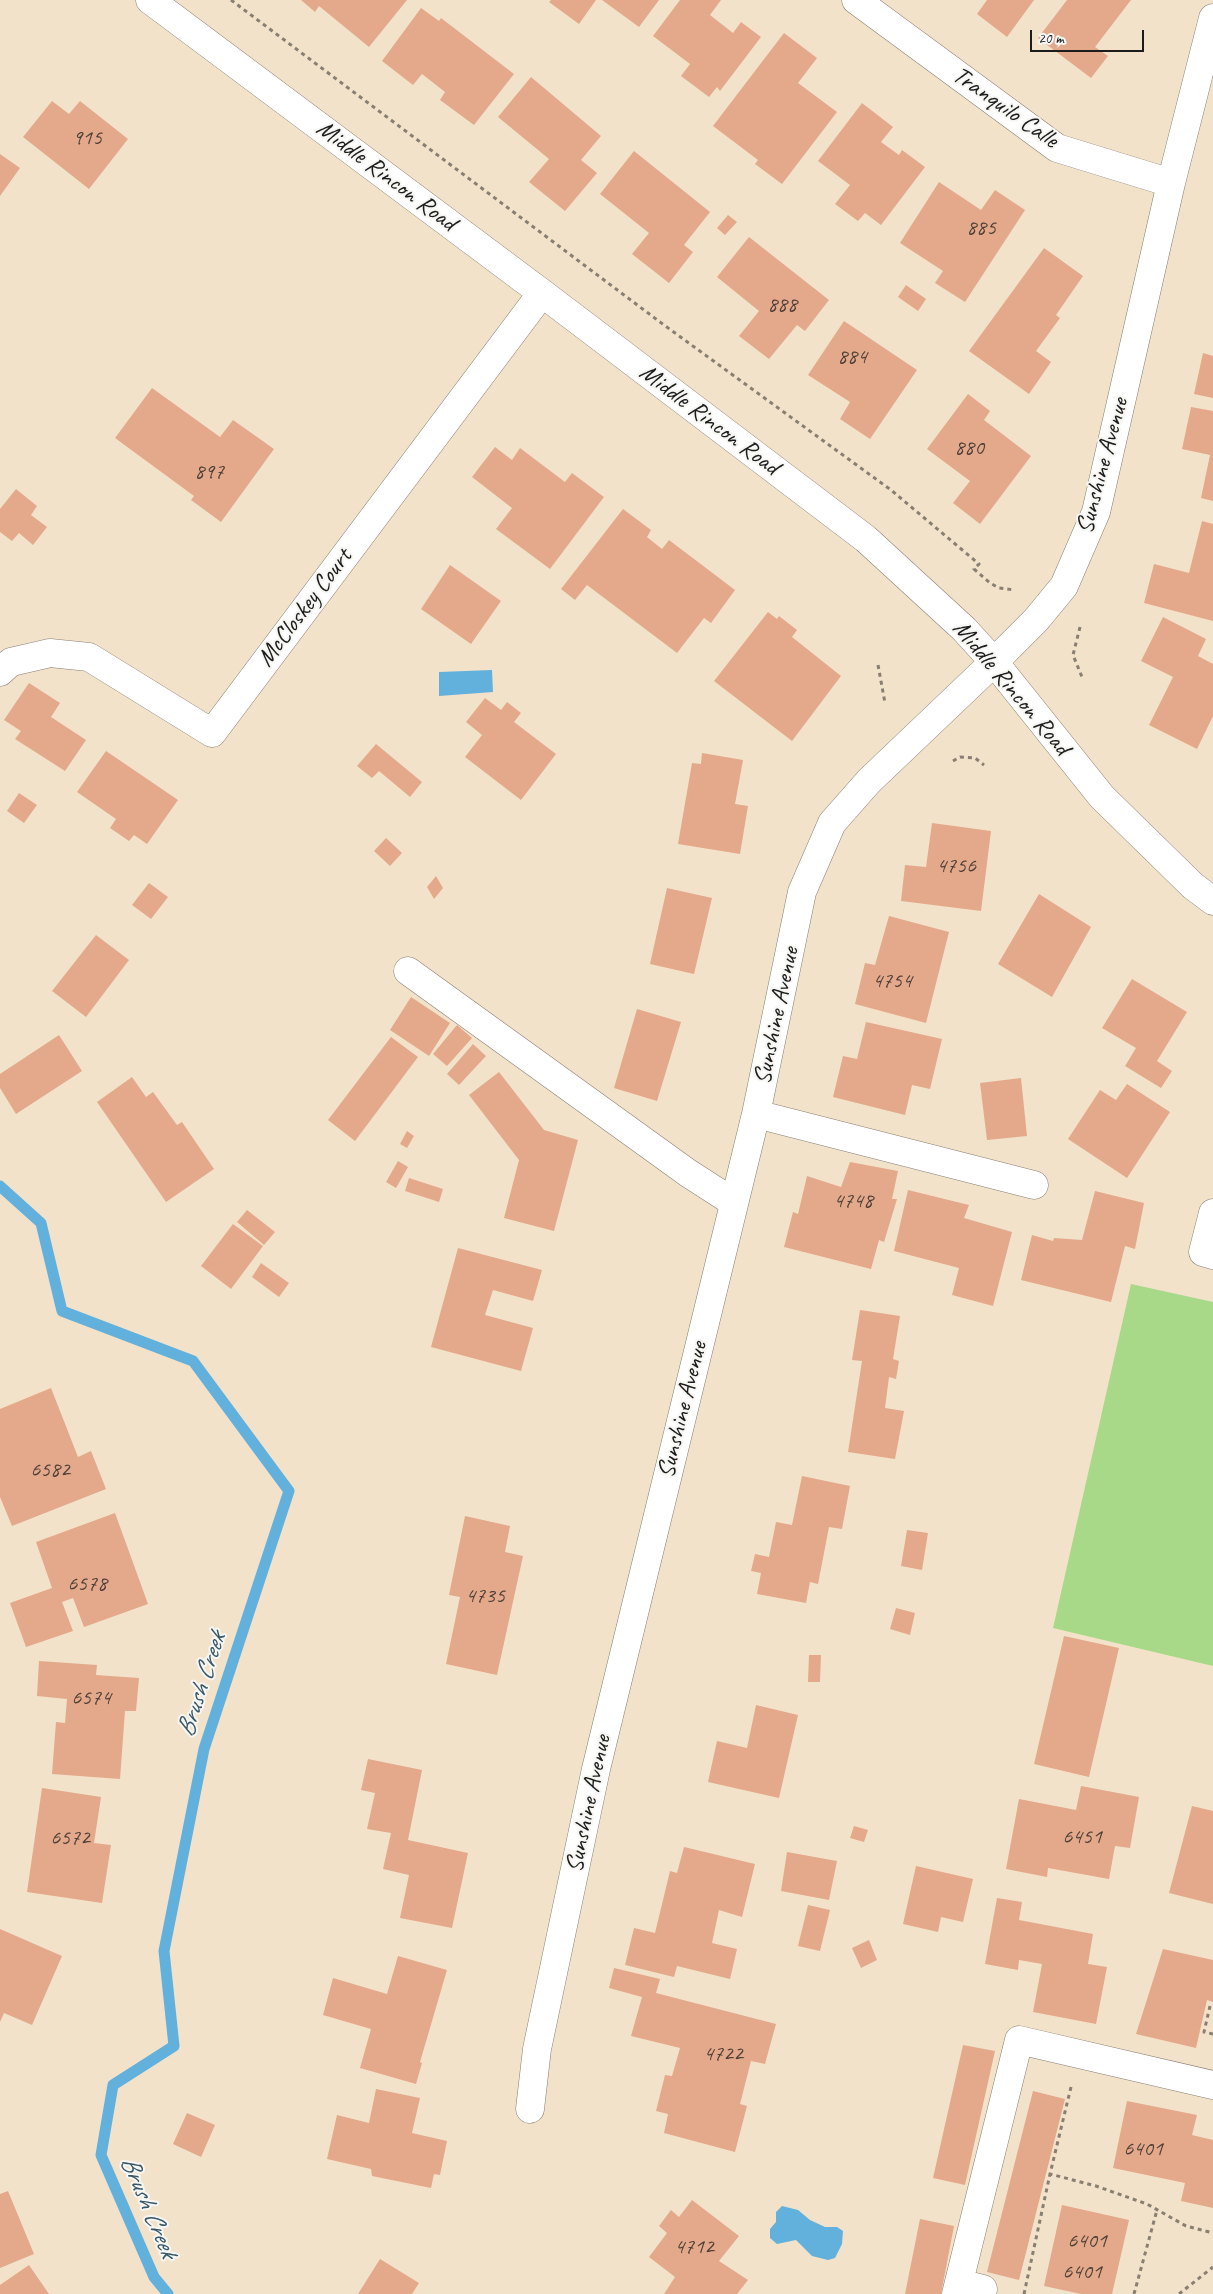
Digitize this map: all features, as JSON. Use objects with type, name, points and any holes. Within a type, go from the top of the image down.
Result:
[{"type":"street","name":"Middle Rincon Road","points":[[150,0],[542,293],[866,540],[931,597],[994,662],[1102,797],[1193,886],[1213,901]]},
{"type":"street","name":"Tranquilo Calle","points":[[856,0],[1057,148],[1171,184]]},
{"type":"street","name":"Sunshine Avenue","points":[[530,2109],[537,2049],[596,1769],[756,1114],[802,892],[832,823],[869,781],[994,662],[1064,586],[1096,512],[1171,184],[1213,18]]},
{"type":"street","name":"McCloskey Court","points":[[0,672],[11,662],[50,653],[89,656],[212,733],[542,293]]},
{"type":"street","points":[[408,971],[688,1173],[733,1202]]},
{"type":"street","points":[[756,1114],[1034,1185]]},
{"type":"street","points":[[1213,1213],[1203,1252],[1213,1255]]},
{"type":"street","points":[[966,2289],[1019,2040],[1213,2085]]},
{"type":"path","points":[[231,0],[664,325],[891,490],[979,564],[974,569],[990,583],[999,588],[1014,590]]},
{"type":"path","points":[[1080,626],[1073,656],[1082,677]]},
{"type":"path","points":[[878,665],[885,702]]},
{"type":"path","points":[[953,761],[960,757],[974,758],[984,765]]},
{"type":"path","points":[[1210,2006],[1204,2032],[1213,2034]]},
{"type":"path","points":[[1024,2294],[1079,2054]]},
{"type":"path","points":[[1050,2174],[1096,2186],[1147,2204],[1186,2226],[1213,2233]]},
{"type":"path","points":[[1134,2294],[1157,2210]]},
{"type":"path","points":[[1179,2294],[1213,2267]]},
{"type":"green space","points":[[1131,1284],[1213,1302],[1213,1666],[1053,1628]]},
{"type":"water","points":[[492,670],[493,692],[439,696],[439,672]]},
{"type":"water","points":[[782,2206],[798,2210],[810,2220],[825,2227],[837,2227],[843,2231],[842,2244],[835,2258],[828,2260],[812,2256],[796,2240],[777,2244],[770,2238],[770,2229],[776,2222],[776,2212]]},
{"type":"building","points":[[301,0],[407,0],[369,47],[319,6],[315,12]]},
{"type":"building","points":[[551,0],[596,0],[579,24],[549,2]]},
{"type":"building","points":[[602,0],[659,0],[639,27]]},
{"type":"building","points":[[680,0],[721,0],[710,15],[733,33],[741,22],[761,37],[720,91],[717,87],[709,97],[681,76],[690,64],[653,36]]},
{"type":"building","points":[[987,0],[1034,0],[1007,37],[977,14]]},
{"type":"building","points":[[1067,0],[1131,0],[1095,47],[1108,56],[1091,78],[1038,38]]},
{"type":"building","points":[[421,8],[439,21],[441,18],[514,74],[474,125],[440,100],[445,92],[422,74],[413,85],[382,61]]},
{"type":"building","points":[[784,33],[817,58],[798,83],[837,112],[782,184],[755,164],[758,160],[713,126]]},
{"type":"building","points":[[531,77],[601,136],[581,160],[597,173],[565,211],[529,182],[549,159],[498,117]]},
{"type":"building","points":[[52,101],[69,114],[80,101],[128,139],[89,189],[23,137]]},
{"type":"building","points":[[862,103],[893,127],[881,142],[899,155],[902,150],[925,167],[881,225],[865,213],[858,221],[835,204],[850,185],[818,161]]},
{"type":"building","points":[[634,151],[710,212],[684,245],[693,252],[669,283],[632,254],[649,233],[600,194]]},
{"type":"building","points":[[0,154],[20,168],[0,196]]},
{"type":"building","points":[[939,182],[981,210],[995,190],[1025,210],[965,302],[935,283],[943,271],[900,243]]},
{"type":"building","points":[[728,215],[737,222],[725,235],[717,228]]},
{"type":"building","points":[[749,237],[829,300],[805,331],[797,325],[769,359],[739,336],[759,311],[717,277]]},
{"type":"building","points":[[1044,248],[1083,276],[1056,315],[1060,318],[1036,351],[1051,362],[1029,394],[969,351]]},
{"type":"building","points":[[906,285],[926,299],[918,311],[898,297]]},
{"type":"building","points":[[844,321],[917,370],[870,439],[840,419],[850,402],[808,375]]},
{"type":"building","points":[[1203,353],[1213,356],[1213,398],[1194,394]]},
{"type":"building","points":[[152,388],[220,437],[233,420],[274,449],[221,522],[191,500],[194,496],[115,438]]},
{"type":"building","points":[[968,394],[990,411],[984,420],[1031,456],[980,524],[953,503],[970,481],[927,449]]},
{"type":"building","points":[[1191,407],[1213,411],[1213,501],[1201,498],[1210,455],[1182,449]]},
{"type":"building","points":[[495,447],[512,460],[520,448],[565,482],[572,473],[604,497],[550,569],[496,529],[512,508],[472,477]]},
{"type":"building","points":[[16,489],[37,506],[31,515],[47,527],[33,545],[19,533],[12,541],[0,532],[0,509]]},
{"type":"building","points":[[623,509],[651,530],[647,537],[662,549],[669,540],[735,590],[711,623],[704,618],[677,653],[587,585],[575,600],[561,589]]},
{"type":"building","points":[[1202,521],[1213,524],[1213,621],[1144,603],[1154,564],[1189,573]]},
{"type":"building","points":[[450,565],[501,601],[471,644],[421,609]]},
{"type":"building","points":[[768,612],[777,619],[779,616],[797,630],[792,637],[841,676],[792,741],[714,681]]},
{"type":"building","points":[[1163,617],[1206,639],[1198,656],[1213,664],[1213,716],[1197,749],[1149,725],[1173,677],[1141,661]]},
{"type":"building","points":[[29,683],[60,703],[51,717],[86,740],[65,771],[15,739],[21,731],[4,720]]},
{"type":"building","points":[[485,698],[501,710],[507,702],[521,713],[514,722],[556,754],[521,800],[465,757],[482,735],[466,722]]},
{"type":"building","points":[[376,744],[422,782],[410,797],[379,771],[372,778],[357,766]]},
{"type":"building","points":[[106,751],[178,800],[147,844],[134,835],[129,841],[110,828],[116,819],[77,792]]},
{"type":"building","points":[[702,753],[743,760],[735,804],[748,806],[740,854],[678,844],[692,763],[701,764]]},
{"type":"building","points":[[19,793],[37,805],[24,823],[7,811]]},
{"type":"building","points":[[932,823],[991,831],[981,911],[901,901],[905,865],[926,867]]},
{"type":"building","points":[[386,838],[402,853],[390,866],[374,851]]},
{"type":"building","points":[[436,876],[443,888],[434,899],[427,887]]},
{"type":"building","points":[[149,883],[168,897],[151,919],[132,905]]},
{"type":"building","points":[[667,888],[712,898],[694,974],[650,964]]},
{"type":"building","points":[[1039,894],[1091,927],[1052,997],[998,964]]},
{"type":"building","points":[[889,916],[949,932],[926,1023],[855,1004],[865,963],[875,965]]},
{"type":"building","points":[[96,935],[129,960],[86,1017],[52,991]]},
{"type":"building","points":[[1132,979],[1187,1012],[1157,1061],[1172,1071],[1161,1088],[1125,1066],[1136,1048],[1102,1028]]},
{"type":"building","points":[[411,997],[450,1023],[429,1056],[390,1030]]},
{"type":"building","points":[[637,1009],[681,1022],[657,1101],[614,1088]]},
{"type":"building","points":[[866,1022],[942,1039],[930,1089],[912,1085],[905,1115],[833,1097],[843,1056],[857,1059]]},
{"type":"building","points":[[457,1025],[472,1038],[447,1066],[433,1054]]},
{"type":"building","points":[[59,1035],[82,1071],[16,1114],[0,1088],[0,1074]]},
{"type":"building","points":[[391,1037],[418,1057],[355,1141],[328,1120]]},
{"type":"building","points":[[473,1044],[486,1056],[459,1085],[447,1074]]},
{"type":"building","points":[[499,1072],[544,1130],[578,1140],[554,1231],[504,1218],[519,1160],[469,1095]]},
{"type":"building","points":[[132,1077],[146,1097],[153,1092],[177,1125],[182,1122],[214,1169],[166,1202],[97,1102]]},
{"type":"building","points":[[1021,1078],[1027,1136],[987,1140],[980,1083]]},
{"type":"building","points":[[1127,1084],[1170,1112],[1127,1178],[1068,1139],[1100,1090],[1116,1100]]},
{"type":"building","points":[[407,1131],[414,1136],[407,1148],[400,1144]]},
{"type":"building","points":[[398,1161],[408,1167],[396,1188],[386,1182]]},
{"type":"building","points":[[850,1162],[898,1171],[892,1199],[897,1199],[884,1242],[879,1240],[871,1269],[784,1247],[793,1212],[798,1214],[807,1176],[841,1187]]},
{"type":"building","points":[[409,1178],[443,1189],[439,1202],[405,1191]]},
{"type":"building","points":[[908,1190],[969,1205],[964,1218],[1012,1232],[993,1306],[952,1295],[959,1268],[894,1251]]},
{"type":"building","points":[[1095,1191],[1144,1203],[1135,1249],[1125,1246],[1111,1302],[1021,1280],[1032,1235],[1053,1241],[1054,1238],[1082,1240]]},
{"type":"building","points":[[247,1210],[275,1232],[264,1245],[237,1222]]},
{"type":"building","points":[[233,1224],[263,1246],[231,1289],[201,1266]]},
{"type":"building","points":[[458,1248],[542,1270],[533,1301],[493,1290],[485,1315],[533,1328],[521,1371],[431,1347]]},
{"type":"building","points":[[261,1263],[289,1283],[279,1297],[252,1277]]},
{"type":"building","points":[[860,1310],[900,1316],[893,1359],[899,1361],[896,1379],[889,1377],[885,1408],[904,1411],[895,1459],[848,1452],[862,1361],[852,1360]]},
{"type":"building","points":[[51,1388],[78,1457],[91,1451],[106,1489],[12,1526],[0,1497],[0,1409]]},
{"type":"building","points":[[802,1476],[850,1486],[842,1529],[829,1527],[818,1584],[810,1582],[806,1603],[757,1594],[761,1573],[751,1571],[755,1554],[769,1557],[776,1522],[792,1525]]},
{"type":"building","points":[[115,1513],[148,1604],[84,1627],[73,1598],[62,1602],[73,1631],[26,1647],[10,1603],[52,1588],[36,1542]]},
{"type":"building","points":[[465,1516],[510,1526],[505,1552],[523,1556],[497,1675],[446,1664],[460,1597],[449,1595]]},
{"type":"building","points":[[907,1530],[928,1533],[922,1570],[901,1566]]},
{"type":"building","points":[[896,1608],[915,1613],[910,1635],[890,1629]]},
{"type":"building","points":[[1064,1636],[1119,1648],[1089,1777],[1034,1764]]},
{"type":"building","points":[[809,1655],[821,1655],[820,1682],[808,1682]]},
{"type":"building","points":[[39,1661],[97,1665],[96,1675],[139,1678],[136,1711],[125,1711],[120,1779],[52,1774],[56,1722],[65,1723],[67,1699],[37,1696]]},
{"type":"building","points":[[756,1705],[798,1715],[779,1798],[708,1782],[717,1741],[747,1748]]},
{"type":"building","points":[[368,1759],[422,1770],[408,1840],[468,1853],[452,1928],[400,1918],[409,1875],[383,1869],[391,1833],[367,1829],[375,1793],[361,1790]]},
{"type":"building","points":[[1081,1786],[1139,1797],[1130,1848],[1115,1846],[1109,1879],[1048,1868],[1047,1877],[1006,1869],[1019,1799],[1076,1810]]},
{"type":"building","points":[[42,1788],[101,1797],[94,1843],[111,1845],[102,1903],[27,1892]]},
{"type":"building","points":[[1192,1806],[1213,1811],[1213,1904],[1169,1893]]},
{"type":"building","points":[[854,1826],[868,1830],[864,1842],[850,1838]]},
{"type":"building","points":[[684,1847],[755,1864],[742,1917],[719,1910],[712,1943],[737,1949],[730,1979],[677,1966],[674,1977],[625,1965],[634,1928],[655,1933],[670,1871],[677,1873]]},
{"type":"building","points":[[787,1852],[837,1861],[829,1900],[781,1891]]},
{"type":"building","points":[[916,1866],[973,1879],[963,1922],[941,1917],[938,1932],[903,1924]]},
{"type":"building","points":[[997,1898],[1022,1902],[1019,1920],[1093,1934],[1088,1964],[1107,1967],[1096,2024],[1033,2012],[1042,1964],[1019,1960],[1018,1970],[985,1964]]},
{"type":"building","points":[[808,1905],[830,1910],[820,1951],[798,1946]]},
{"type":"building","points":[[0,1929],[62,1956],[32,2025],[4,2013],[0,2022]]},
{"type":"building","points":[[869,1940],[877,1960],[861,1968],[852,1948]]},
{"type":"building","points":[[1163,1949],[1213,1960],[1213,2002],[1207,2000],[1196,2048],[1136,2034]]},
{"type":"building","points":[[398,1956],[447,1970],[420,2062],[422,2063],[416,2084],[360,2068],[371,2029],[323,2015],[333,1978],[387,1994]]},
{"type":"building","points":[[614,1968],[660,1979],[656,1993],[776,2024],[765,2064],[751,2061],[740,2104],[747,2106],[735,2152],[664,2133],[668,2114],[656,2111],[665,2075],[672,2076],[680,2048],[631,2036],[642,1997],[609,1988]]},
{"type":"building","points":[[963,2045],[995,2051],[965,2185],[933,2178]]},
{"type":"building","points":[[376,2089],[420,2098],[412,2133],[447,2141],[440,2175],[434,2174],[431,2188],[372,2176],[371,2169],[327,2159],[337,2115],[369,2123]]},
{"type":"building","points":[[1033,2091],[1065,2099],[1019,2280],[987,2272]]},
{"type":"building","points":[[1127,2101],[1197,2115],[1192,2135],[1213,2140],[1213,2208],[1181,2201],[1185,2183],[1113,2168]]},
{"type":"building","points":[[187,2113],[215,2125],[201,2157],[173,2144]]},
{"type":"building","points":[[8,2191],[34,2254],[0,2268],[0,2194]]},
{"type":"building","points":[[692,2200],[739,2236],[719,2261],[748,2280],[737,2294],[664,2294],[675,2277],[649,2257],[667,2233],[659,2226],[671,2210],[679,2217]]},
{"type":"building","points":[[1062,2205],[1129,2220],[1112,2294],[1081,2294],[1044,2286]]},
{"type":"building","points":[[920,2219],[954,2226],[941,2294],[905,2294]]},
{"type":"building","points":[[380,2259],[419,2283],[412,2294],[358,2294]]},
{"type":"building","points":[[29,2265],[49,2294],[0,2294],[0,2285]]},
{"type":"waterway","name":"Brush Creek","points":[[0,1186],[41,1223],[62,1311],[193,1361],[289,1491],[204,1749],[164,1951],[174,2046],[113,2085],[101,2155],[154,2277],[168,2294]]}]
